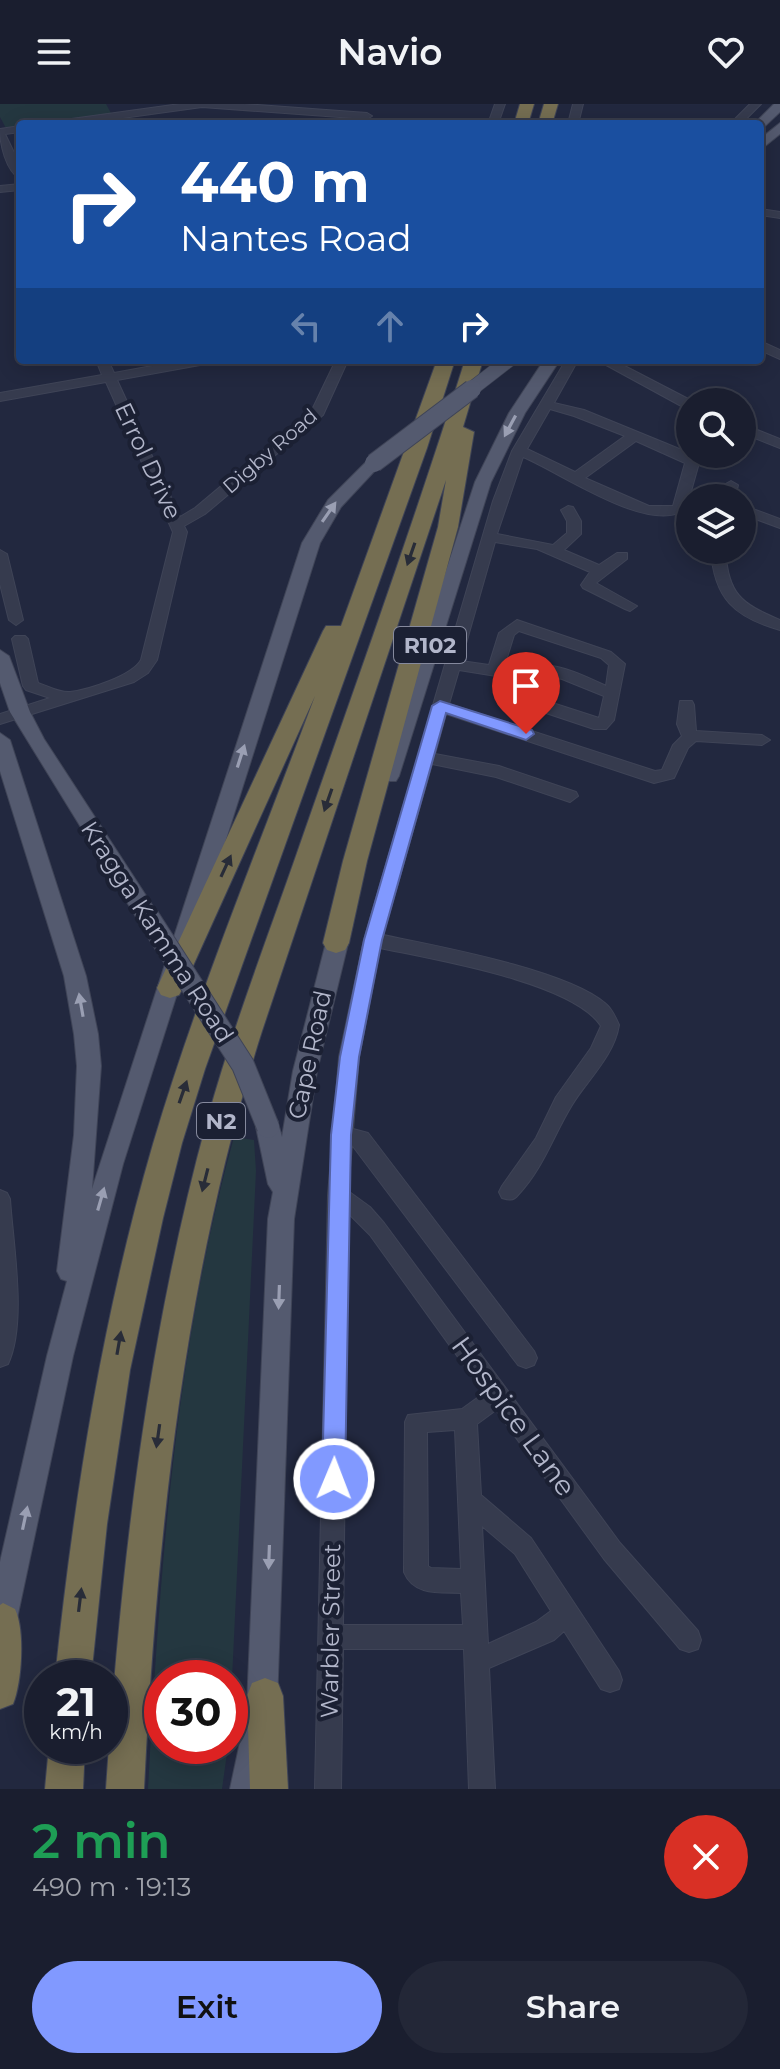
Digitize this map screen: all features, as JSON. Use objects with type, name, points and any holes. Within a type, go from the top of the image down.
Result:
[{"type":"highway","name":"N2","points":[[75,1660],[84,1565],[113,1376],[160,1167],[191,1069],[445,364]]},
{"type":"highway","name":"N2","points":[[125,1789],[138,1598],[153,1466],[176,1319],[206,1177],[234,1074],[473,364]]},
{"type":"highway","points":[[336,943],[355,861],[448,527],[458,480],[473,364]]},
{"type":"highway","points":[[170,988],[338,623],[430,411]]},
{"type":"highway","points":[[0,1691],[1,1625]]},
{"type":"highway","points":[[265,1696],[269,1789]]},
{"type":"highway","points":[[64,1789],[66,1764]]},
{"type":"main road","points":[[764,120],[780,105]]},
{"type":"main road","points":[[764,142],[780,127]]},
{"type":"main road","points":[[1,1625],[60,1356],[111,1164],[170,988],[208,856],[307,552],[334,504],[374,463],[504,364]]},
{"type":"main road","name":"Cape Road","points":[[246,1789],[265,1696],[281,1219],[302,1087],[336,943],[477,499],[508,428],[549,364]]},
{"type":"main road","name":"Kragga Kamma Road","points":[[0,656],[10,716],[35,740],[243,1065],[268,1127],[278,1171],[281,1219]]},
{"type":"main road","points":[[0,740],[75,976],[86,1034],[89,1066],[86,1135],[60,1356]]},
{"type":"street","points":[[110,104],[117,116]]},
{"type":"street","points":[[87,120],[203,104],[229,104],[365,120],[373,104]]},
{"type":"street","points":[[739,120],[756,104]]},
{"type":"street","points":[[773,104],[780,105]]},
{"type":"street","points":[[0,133],[16,167]]},
{"type":"street","name":"Errol Drive","points":[[10,716],[129,679],[146,666],[180,538],[178,524],[104,364]]},
{"type":"street","points":[[0,397],[184,364]]},
{"type":"street","name":"Digby Road","points":[[178,524],[200,511],[318,412],[340,364]]},
{"type":"street","name":"Warbler Street","points":[[328,1789],[338,1195],[349,1057],[373,940],[489,537],[519,451],[569,364]]},
{"type":"street","points":[[611,364],[676,398]]},
{"type":"street","points":[[519,451],[660,513],[676,511],[691,460],[573,411],[544,404]]},
{"type":"street","points":[[756,434],[780,444]]},
{"type":"street","points":[[576,478],[634,436]]},
{"type":"street","points":[[555,551],[574,534],[574,521],[568,510]]},
{"type":"street","points":[[756,515],[780,524]]},
{"type":"street","points":[[489,537],[555,551],[600,571]]},
{"type":"street","points":[[0,554],[16,620]]},
{"type":"street","points":[[622,556],[588,582],[589,588],[630,606]]},
{"type":"street","points":[[718,564],[719,579],[732,599],[750,612],[780,625]]},
{"type":"street","points":[[495,671],[507,633],[513,626],[523,625],[612,658],[617,664],[606,720],[600,725],[528,701],[522,691],[523,675]]},
{"type":"street","points":[[20,639],[31,686],[66,698]]},
{"type":"street","points":[[452,664],[523,675],[529,671],[544,670],[612,694]]},
{"type":"street","points":[[686,705],[685,724],[690,737]]},
{"type":"street","points":[[440,706],[654,777],[668,774],[681,745],[690,737],[711,735],[762,740]]},
{"type":"street","points":[[425,757],[499,772],[570,796]]},
{"type":"street","points":[[373,940],[496,968],[562,988],[584,998],[609,1020],[610,1029],[604,1042],[509,1192]]},
{"type":"street","points":[[341,1135],[361,1139],[526,1358]]},
{"type":"street","name":"Hospice Lane","points":[[338,1195],[363,1213],[377,1229],[612,1551],[689,1640]]},
{"type":"street","points":[[0,1199],[7,1325],[1,1356]]},
{"type":"street","points":[[474,1581],[427,1580],[416,1572],[416,1422],[466,1419],[499,1395]]},
{"type":"street","points":[[466,1419],[482,1789]]},
{"type":"street","points":[[471,1501],[523,1546],[610,1680]]},
{"type":"street","points":[[331,1637],[477,1649],[545,1631],[567,1613]]},
{"type":"shaded area","points":[[0,104],[106,104],[112,115],[77,120],[16,120],[16,129],[7,130],[0,117]]},
{"type":"shaded area","points":[[234,1137],[254,1140],[256,1171],[233,1660],[156,1660],[173,1460],[197,1298]]},
{"type":"shaded area","points":[[150,1764],[225,1764],[222,1789],[148,1789]]},
{"type":"route","points":[[334,1479],[341,1135],[349,1057],[373,940],[440,706],[526,734]]}]
